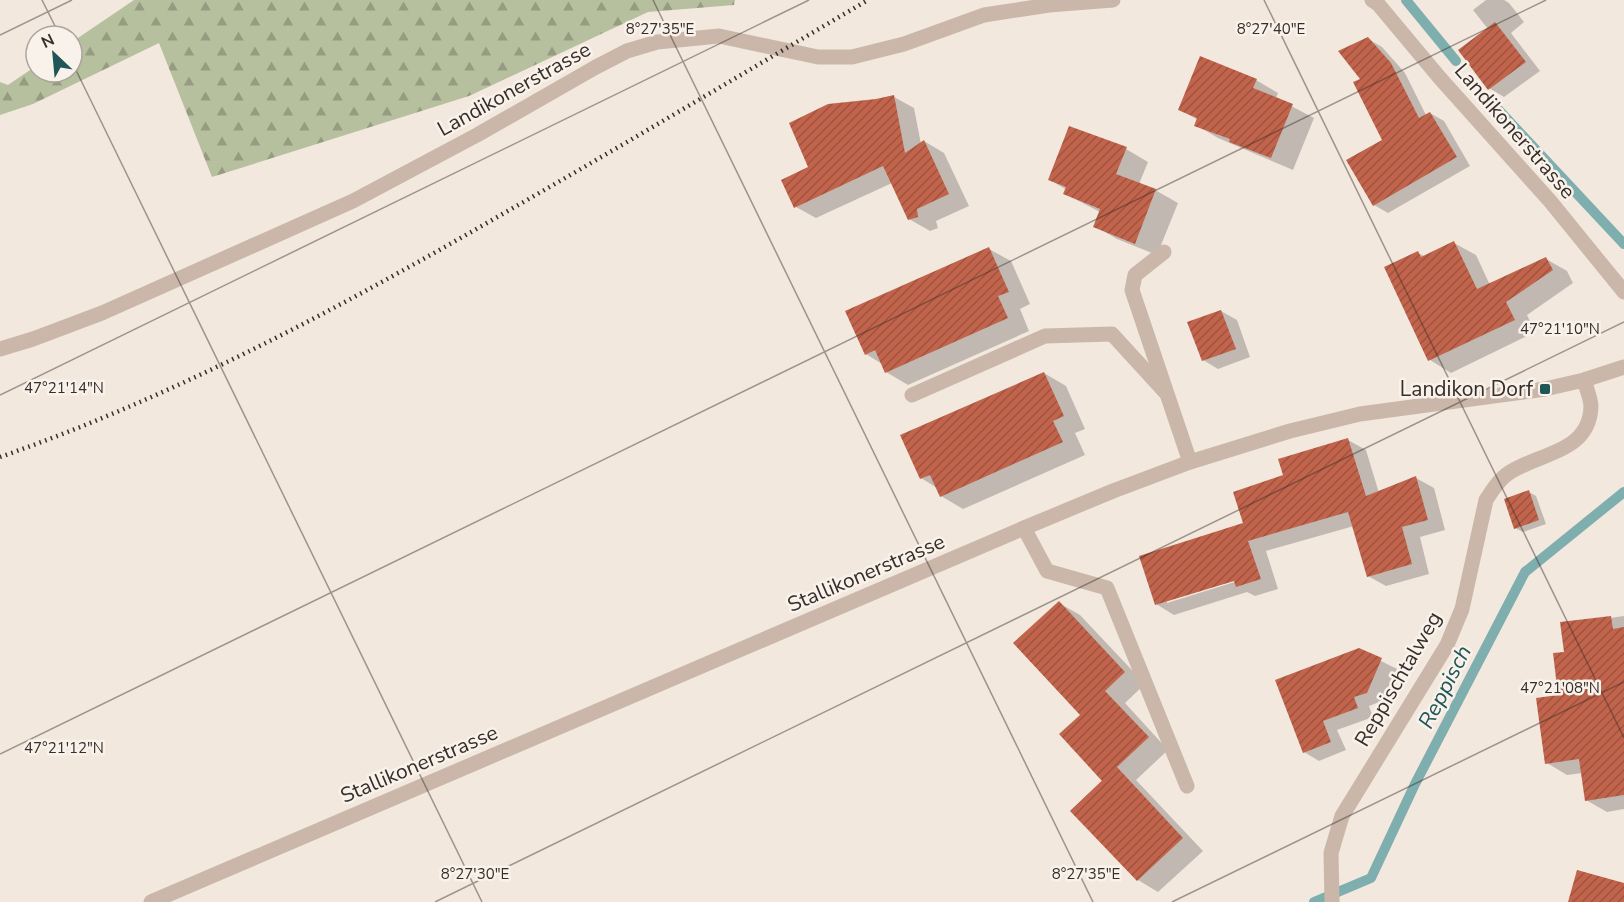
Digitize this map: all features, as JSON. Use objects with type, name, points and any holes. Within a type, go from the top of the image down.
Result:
[{"type":"street","name":"Landikonerstrasse","points":[[0,349],[102,313],[353,201],[627,51],[678,39],[719,36],[818,57],[852,57],[904,44],[984,15],[1048,5],[1113,0]]},
{"type":"street","name":"Landikonerstrasse","points":[[1372,0],[1378,4],[1550,201],[1624,292]]},
{"type":"street","points":[[1164,252],[1135,275],[1132,290],[1190,462]]},
{"type":"street","points":[[912,395],[1045,336],[1112,334],[1166,393]]},
{"type":"street","name":"Stallikonerstrasse","points":[[151,902],[1023,528],[1190,462],[1290,431],[1360,414],[1545,389],[1624,367]]},
{"type":"street","name":"Reppischtalweg","points":[[1332,902],[1331,853],[1342,816],[1450,636],[1462,609],[1486,500],[1495,486],[1508,474],[1563,450],[1579,437],[1587,423],[1591,408],[1584,380]]},
{"type":"street","points":[[1023,528],[1047,571],[1107,588],[1187,786]]},
{"type":"green space","points":[[134,0],[735,0],[734,5],[648,12],[469,96],[212,177],[159,43],[84,79],[84,34]]},
{"type":"green space","points":[[24,74],[24,84],[74,84],[33,104],[0,115],[0,82],[8,85]]},
{"type":"building","points":[[1495,22],[1526,62],[1488,90],[1458,50]]},
{"type":"building","points":[[1368,37],[1391,63],[1419,118],[1430,112],[1457,157],[1373,206],[1346,160],[1382,140],[1353,82],[1360,79],[1338,51]]},
{"type":"building","points":[[1200,56],[1257,79],[1253,88],[1293,104],[1271,158],[1229,142],[1230,139],[1194,126],[1197,118],[1178,110]]},
{"type":"building","points":[[894,95],[905,153],[924,140],[949,194],[917,209],[918,217],[908,220],[883,166],[794,208],[781,180],[808,167],[789,123],[828,104]]},
{"type":"building","points":[[1069,126],[1127,147],[1116,174],[1156,189],[1135,244],[1093,227],[1100,209],[1063,194],[1066,187],[1048,180]]},
{"type":"building","points":[[1454,241],[1477,289],[1546,257],[1553,270],[1506,302],[1515,320],[1428,361],[1384,267],[1418,251],[1421,257]]},
{"type":"building","points":[[989,247],[1009,292],[998,296],[1008,318],[885,373],[875,350],[865,355],[845,311]]},
{"type":"building","points":[[1221,310],[1236,349],[1202,361],[1187,322]]},
{"type":"building","points":[[1044,372],[1064,416],[1053,421],[1063,442],[940,497],[930,475],[920,479],[900,435]]},
{"type":"building","points":[[1348,438],[1366,496],[1416,476],[1428,520],[1402,527],[1412,564],[1367,577],[1348,512],[1248,541],[1261,579],[1236,587],[1234,581],[1155,605],[1139,556],[1243,523],[1233,492],[1283,475],[1278,459]]},
{"type":"building","points":[[1529,490],[1539,520],[1514,529],[1504,499]]},
{"type":"building","points":[[1059,601],[1125,672],[1105,691],[1149,737],[1117,767],[1183,838],[1137,881],[1070,811],[1102,781],[1059,734],[1080,715],[1013,643]]},
{"type":"building","points":[[1611,616],[1613,629],[1624,627],[1624,795],[1585,801],[1579,759],[1545,764],[1536,698],[1558,695],[1553,653],[1564,652],[1560,622]]},
{"type":"building","points":[[1359,648],[1382,658],[1367,693],[1354,697],[1358,708],[1323,721],[1331,742],[1303,753],[1275,680]]},
{"type":"building","points":[[1577,870],[1624,883],[1624,902],[1568,902]]},
{"type":"waterway","points":[[1406,0],[1456,61]]},
{"type":"waterway","points":[[1493,104],[1624,244]]},
{"type":"waterway","name":"Reppisch","points":[[1314,902],[1371,878],[1415,784],[1525,572],[1624,492]]},
{"type":"railway","points":[[0,457],[131,406],[321,314],[445,247],[868,0]]},
{"type":"place","name":"Landikon Dorf","points":[[1545,389]]}]
